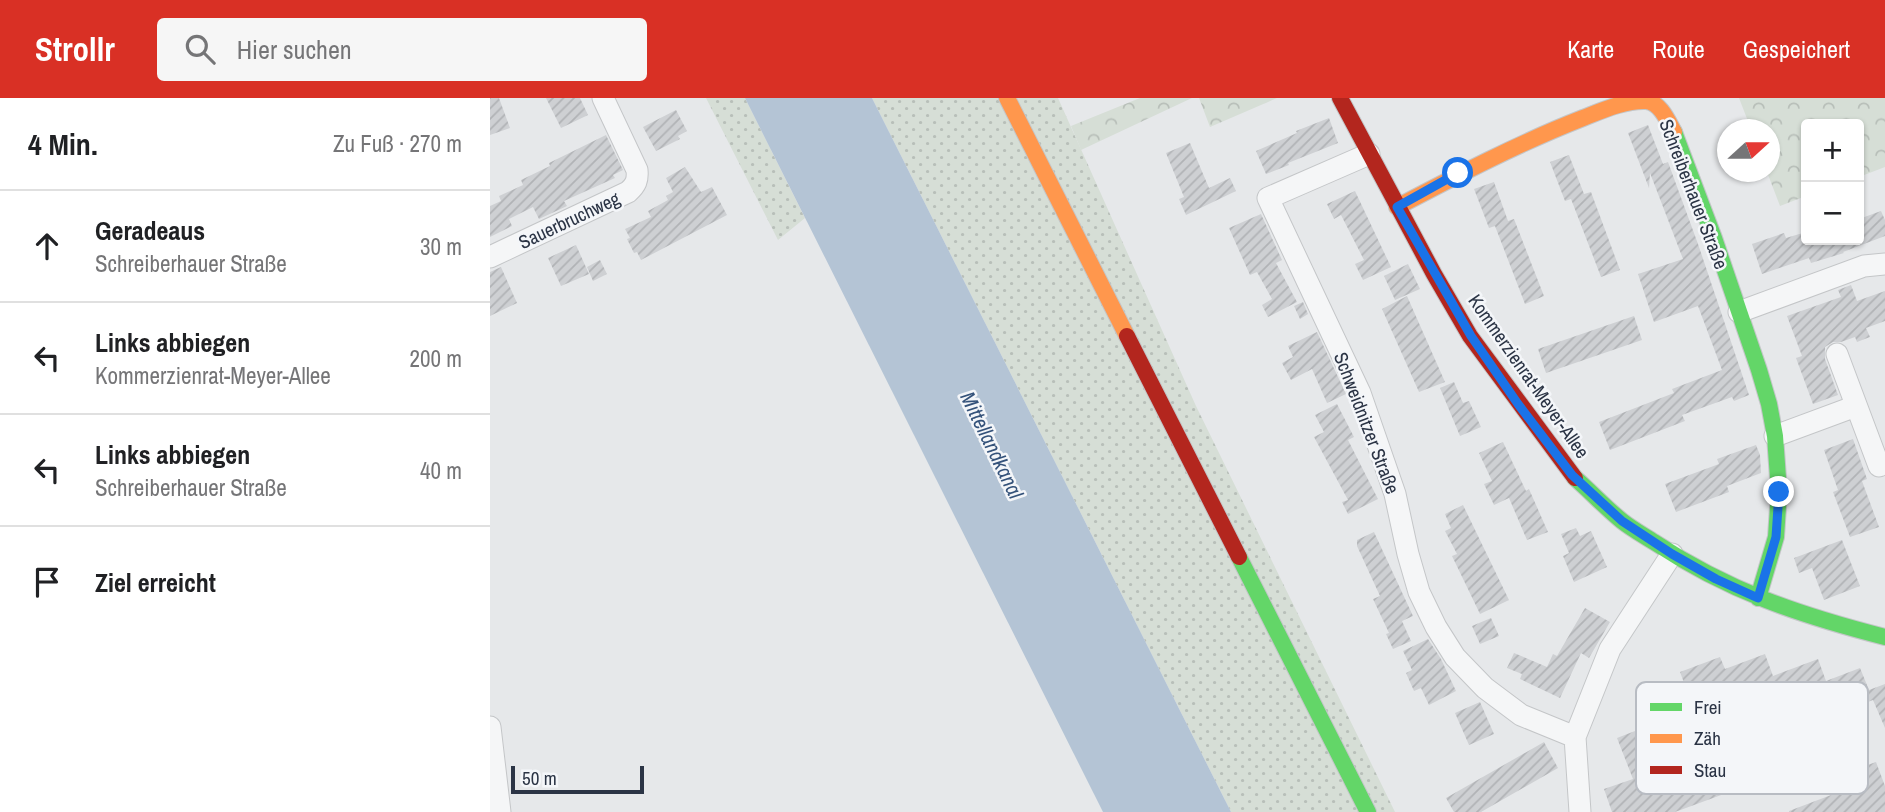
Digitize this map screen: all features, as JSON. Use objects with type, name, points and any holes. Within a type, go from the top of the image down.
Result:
[{"type":"street","name":"Sauerbruchweg","points":[[490,257],[628,192],[634,186],[638,179],[637,170],[603,98]]},
{"type":"street","points":[[1007,98],[1368,812]]},
{"type":"street","name":"Kommerzienrat-Meyer-Allee","points":[[1340,98],[1397,207],[1471,336],[1572,475],[1622,521],[1716,579],[1758,598],[1825,622],[1885,637]]},
{"type":"street","name":"Schreiberhauer Straße","points":[[1397,207],[1499,152],[1570,119],[1618,102],[1634,99],[1650,102],[1664,113],[1676,137],[1769,404],[1775,436],[1779,492],[1776,537],[1758,598]]},
{"type":"street","name":"Schweidnitzer Straße","points":[[1369,154],[1268,198],[1360,393],[1395,494],[1419,592],[1436,627],[1455,657],[1485,688],[1521,715],[1575,737]]},
{"type":"street","points":[[1739,312],[1864,266],[1885,264]]},
{"type":"street","points":[[1837,354],[1879,466]]},
{"type":"street","points":[[1775,436],[1856,406]]},
{"type":"street","points":[[1580,812],[1575,737],[1610,649],[1672,554]]},
{"type":"street","points":[[490,727],[500,812]]},
{"type":"green space","points":[[706,98],[745,98],[805,218],[778,240]]},
{"type":"green space","points":[[872,98],[1058,98],[1196,406],[1395,812],[1231,812]]},
{"type":"green space","points":[[1140,98],[1192,98],[1081,150],[1071,126]]},
{"type":"green space","points":[[1199,98],[1277,98],[1210,127]]},
{"type":"green space","points":[[1739,98],[1885,98],[1885,167],[1864,175],[1864,119],[1801,119],[1801,198],[1780,206],[1771,182],[1780,182],[1780,119],[1747,119]]},
{"type":"water","name":"Mittellandkanal","points":[[745,98],[872,98],[1231,812],[1103,812]]},
{"type":"building","points":[[490,98],[499,98],[510,128],[490,135]]},
{"type":"building","points":[[546,98],[580,98],[588,115],[561,128]]},
{"type":"building","points":[[676,110],[687,131],[678,136],[680,139],[656,151],[643,127]]},
{"type":"building","points":[[1329,118],[1338,143],[1266,174],[1256,151]]},
{"type":"building","points":[[1648,125],[1663,164],[1668,162],[1749,395],[1734,401],[1732,397],[1682,415],[1685,421],[1610,450],[1599,422],[1674,393],[1672,389],[1722,370],[1698,306],[1654,322],[1638,274],[1683,259],[1650,173],[1649,188],[1628,133]]},
{"type":"building","points":[[606,135],[623,170],[613,175],[615,178],[564,201],[567,206],[539,219],[533,207],[509,219],[512,226],[490,237],[490,206],[501,201],[499,196],[523,185],[521,180],[550,166],[549,163]]},
{"type":"building","points":[[1190,143],[1209,188],[1230,178],[1236,191],[1186,215],[1179,199],[1184,197],[1166,153]]},
{"type":"building","points":[[1569,155],[1584,194],[1591,192],[1620,270],[1601,277],[1571,199],[1565,201],[1550,162]]},
{"type":"building","points":[[685,167],[701,192],[712,187],[727,215],[641,260],[637,252],[634,253],[625,229],[651,217],[648,211],[668,200],[666,196],[673,192],[666,178]]},
{"type":"building","points":[[1494,182],[1508,221],[1514,219],[1544,296],[1525,304],[1495,226],[1489,228],[1474,189]]},
{"type":"building","points":[[1355,191],[1391,267],[1363,280],[1355,264],[1364,260],[1341,215],[1334,219],[1327,204]]},
{"type":"building","points":[[1881,211],[1885,220],[1885,236],[1864,244],[1864,217]]},
{"type":"building","points":[[1261,214],[1282,260],[1276,263],[1297,302],[1268,317],[1262,305],[1272,299],[1257,272],[1250,275],[1229,228]]},
{"type":"building","points":[[1784,233],[1786,238],[1801,234],[1801,245],[1861,245],[1811,263],[1809,258],[1762,274],[1752,244]]},
{"type":"building","points":[[576,245],[589,274],[561,286],[548,258]]},
{"type":"building","points":[[600,260],[607,274],[593,281],[587,267]]},
{"type":"building","points":[[1408,264],[1420,289],[1395,300],[1384,276]]},
{"type":"building","points":[[501,267],[517,303],[490,316],[490,272]]},
{"type":"building","points":[[1851,285],[1857,301],[1885,291],[1885,321],[1866,328],[1870,337],[1857,342],[1855,337],[1833,342],[1825,347],[1825,359],[1838,395],[1813,404],[1796,358],[1802,356],[1787,316],[1841,297],[1838,290]]},
{"type":"building","points":[[1407,296],[1445,382],[1419,392],[1382,309]]},
{"type":"building","points":[[1303,302],[1308,314],[1300,319],[1294,306]]},
{"type":"building","points":[[1634,316],[1642,340],[1546,373],[1538,349]]},
{"type":"building","points":[[1317,332],[1346,394],[1327,403],[1312,369],[1291,380],[1282,363],[1293,357],[1288,346]]},
{"type":"building","points":[[1454,382],[1463,403],[1469,401],[1481,427],[1460,436],[1440,388]]},
{"type":"building","points":[[1337,404],[1354,437],[1348,440],[1378,499],[1348,514],[1342,502],[1348,500],[1314,437],[1324,432],[1315,415]]},
{"type":"building","points":[[1853,439],[1867,479],[1862,481],[1879,527],[1850,537],[1833,492],[1838,490],[1824,450]]},
{"type":"building","points":[[1503,442],[1526,491],[1529,489],[1548,532],[1527,540],[1509,498],[1494,505],[1484,484],[1492,481],[1479,453]]},
{"type":"building","points":[[1756,445],[1760,455],[1761,473],[1727,486],[1729,492],[1676,512],[1665,484],[1719,464],[1717,459]]},
{"type":"building","points":[[1463,505],[1509,600],[1480,614],[1452,556],[1457,554],[1445,531],[1451,528],[1445,514]]},
{"type":"building","points":[[1576,528],[1580,536],[1591,531],[1607,567],[1574,582],[1563,556],[1569,553],[1561,534]]},
{"type":"building","points":[[1374,532],[1413,616],[1402,621],[1411,641],[1393,649],[1386,634],[1389,633],[1373,599],[1380,596],[1357,546],[1357,540]]},
{"type":"building","points":[[1842,540],[1860,586],[1824,600],[1812,568],[1799,573],[1794,558]]},
{"type":"building","points":[[1585,608],[1610,622],[1589,658],[1581,653],[1560,698],[1520,679],[1522,674],[1507,668],[1514,653],[1547,667],[1553,654],[1557,656]]},
{"type":"building","points":[[1491,618],[1499,636],[1480,644],[1472,626]]},
{"type":"building","points":[[1428,639],[1456,691],[1429,705],[1421,688],[1414,691],[1406,673],[1412,670],[1403,651]]},
{"type":"building","points":[[1765,654],[1773,676],[1818,659],[1826,681],[1860,668],[1866,682],[1684,682],[1680,672],[1720,657],[1725,669]]},
{"type":"building","points":[[1885,684],[1885,728],[1873,700],[1868,702],[1868,688],[1869,690]]},
{"type":"building","points":[[1480,702],[1494,734],[1469,745],[1455,713]]},
{"type":"building","points":[[1636,731],[1636,794],[1724,794],[1675,812],[1612,812],[1604,789],[1633,779],[1617,738]]},
{"type":"building","points":[[1544,742],[1558,768],[1481,812],[1454,812],[1446,798]]},
{"type":"building","points":[[1876,762],[1885,786],[1885,812],[1789,812],[1834,794],[1868,794],[1868,765]]},
{"type":"traffic: fast","points":[[1674,132],[1759,370],[1775,436],[1779,492],[1776,537],[1758,598]]},
{"type":"traffic: fast","points":[[1575,478],[1626,524],[1709,574],[1765,600],[1885,637]]},
{"type":"traffic: fast","points":[[1239,557],[1368,812]]},
{"type":"traffic: slow","points":[[1007,98],[1127,336]]},
{"type":"traffic: slow","points":[[1397,207],[1536,138],[1622,104],[1651,102],[1663,113],[1674,132]]},
{"type":"traffic: jam","points":[[1340,98],[1470,336],[1575,478]]},
{"type":"traffic: jam","points":[[1127,336],[1239,557]]},
{"type":"route","points":[[1458,173],[1397,207],[1471,336],[1572,475],[1622,521],[1716,579],[1758,598],[1776,537],[1779,492]]}]
